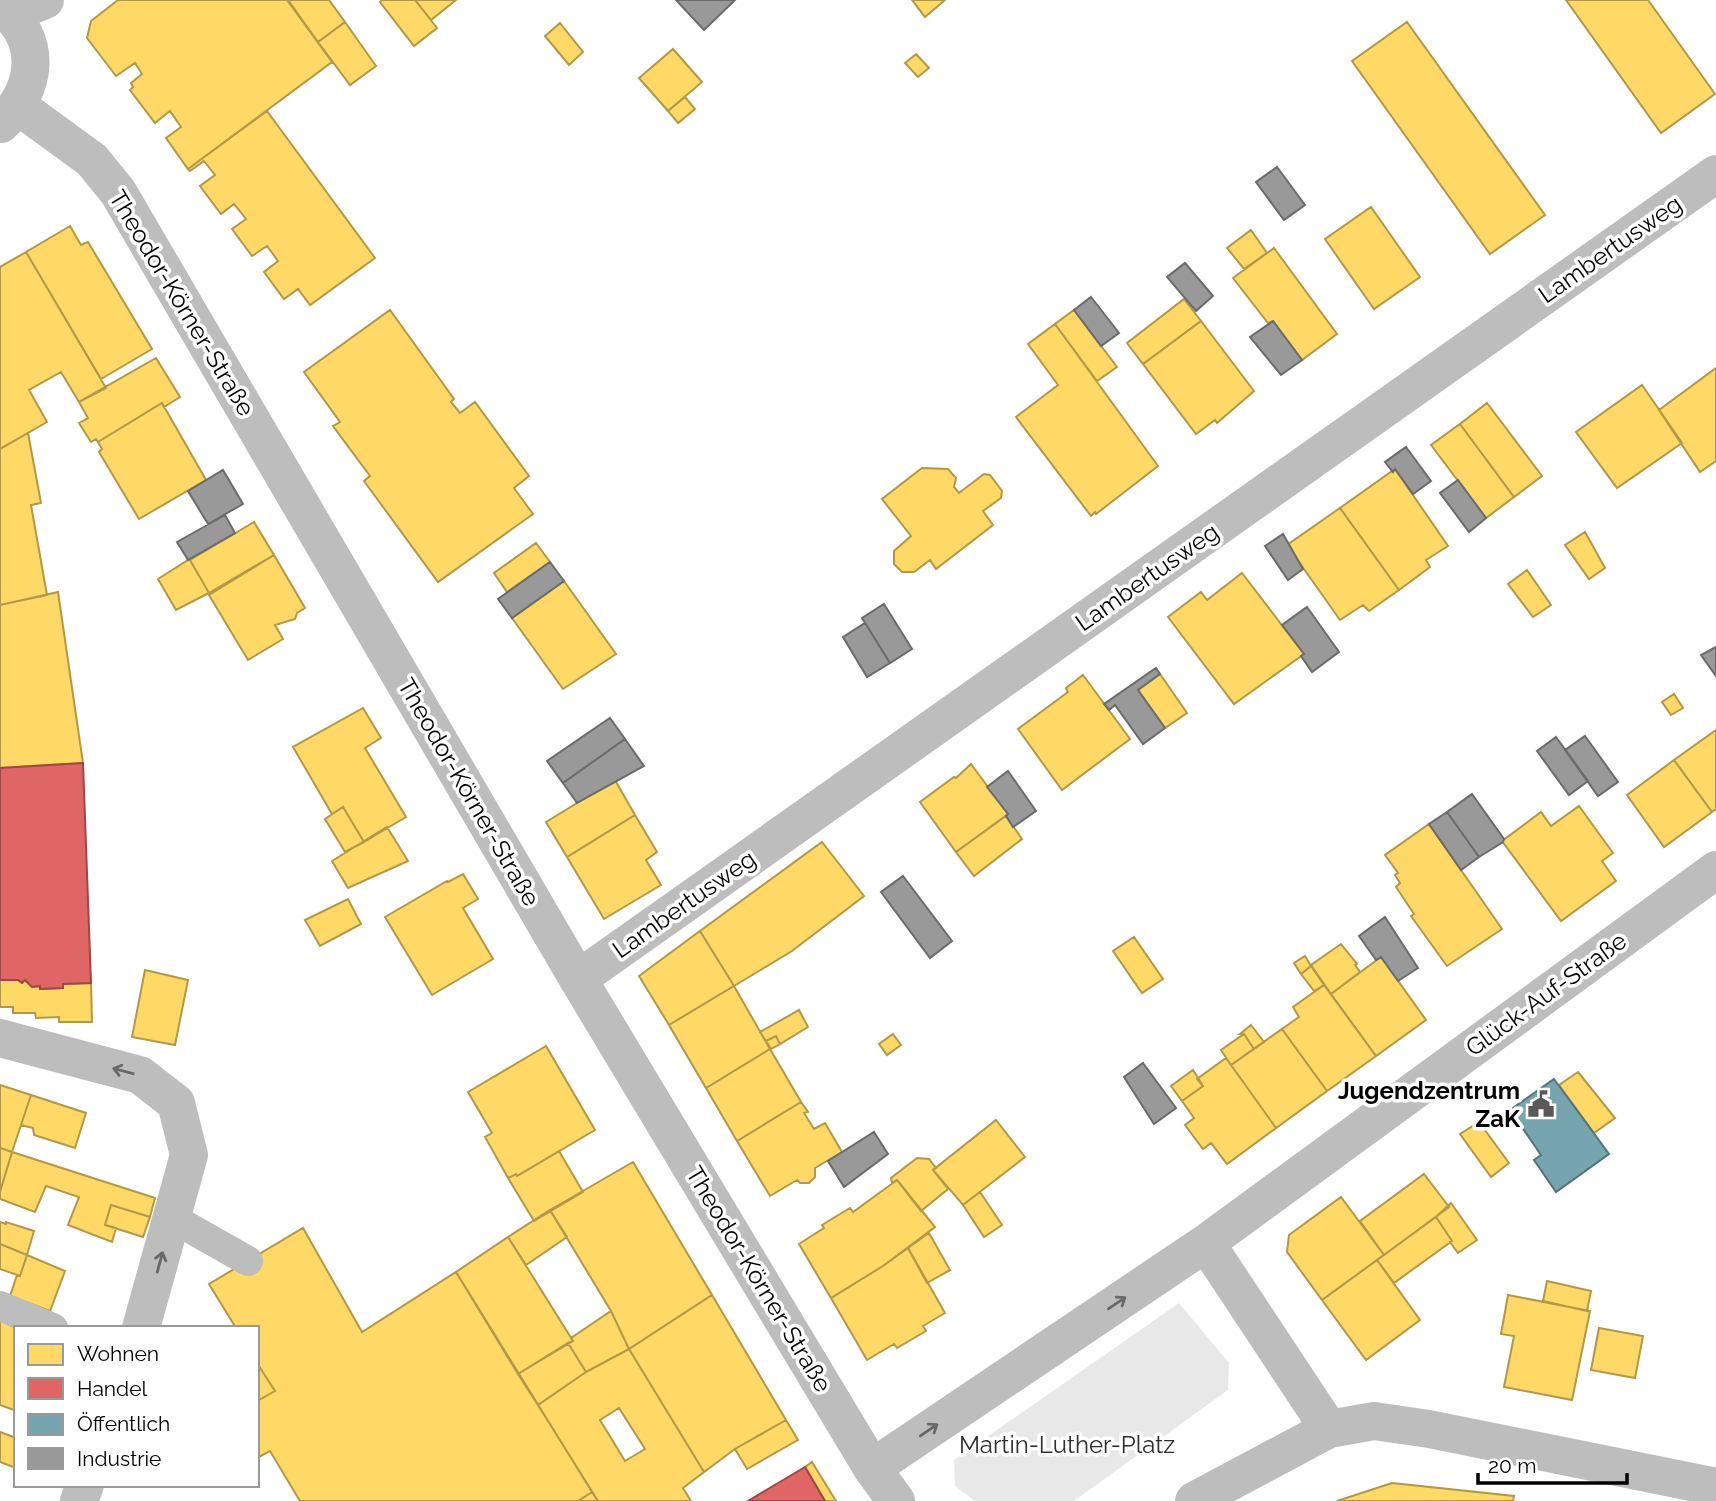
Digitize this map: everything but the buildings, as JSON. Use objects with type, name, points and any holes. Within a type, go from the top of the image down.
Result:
[{"type":"street","points":[[9,116],[29,84],[31,59],[18,7]]},
{"type":"street","name":"Theodor-Körner-Straße","points":[[9,116],[93,160],[118,192],[578,979],[872,1468],[896,1501]]},
{"type":"street","name":"Lambertusweg","points":[[578,979],[1716,174]]},
{"type":"street","name":"Glück-Auf-Straße","points":[[1206,1243],[1716,870]]},
{"type":"street","points":[[0,1038],[140,1075],[176,1103],[189,1155],[142,1326]]},
{"type":"street","points":[[872,1468],[1206,1243],[1329,1429]]},
{"type":"street","points":[[1194,1501],[1329,1429],[1374,1421],[1429,1429],[1716,1486]]},
{"type":"lane","points":[[171,1221],[188,1227],[248,1261]]},
{"type":"lane","points":[[0,1306],[48,1326]]},
{"type":"green space","name":"Martin-Luther-Platz","points":[[1179,1303],[1229,1363],[1228,1390],[1074,1501],[975,1501],[955,1486],[954,1460]]},
{"type":"place","name":"Jugendzentrum ZaK","points":[[1541,1104]]}]
